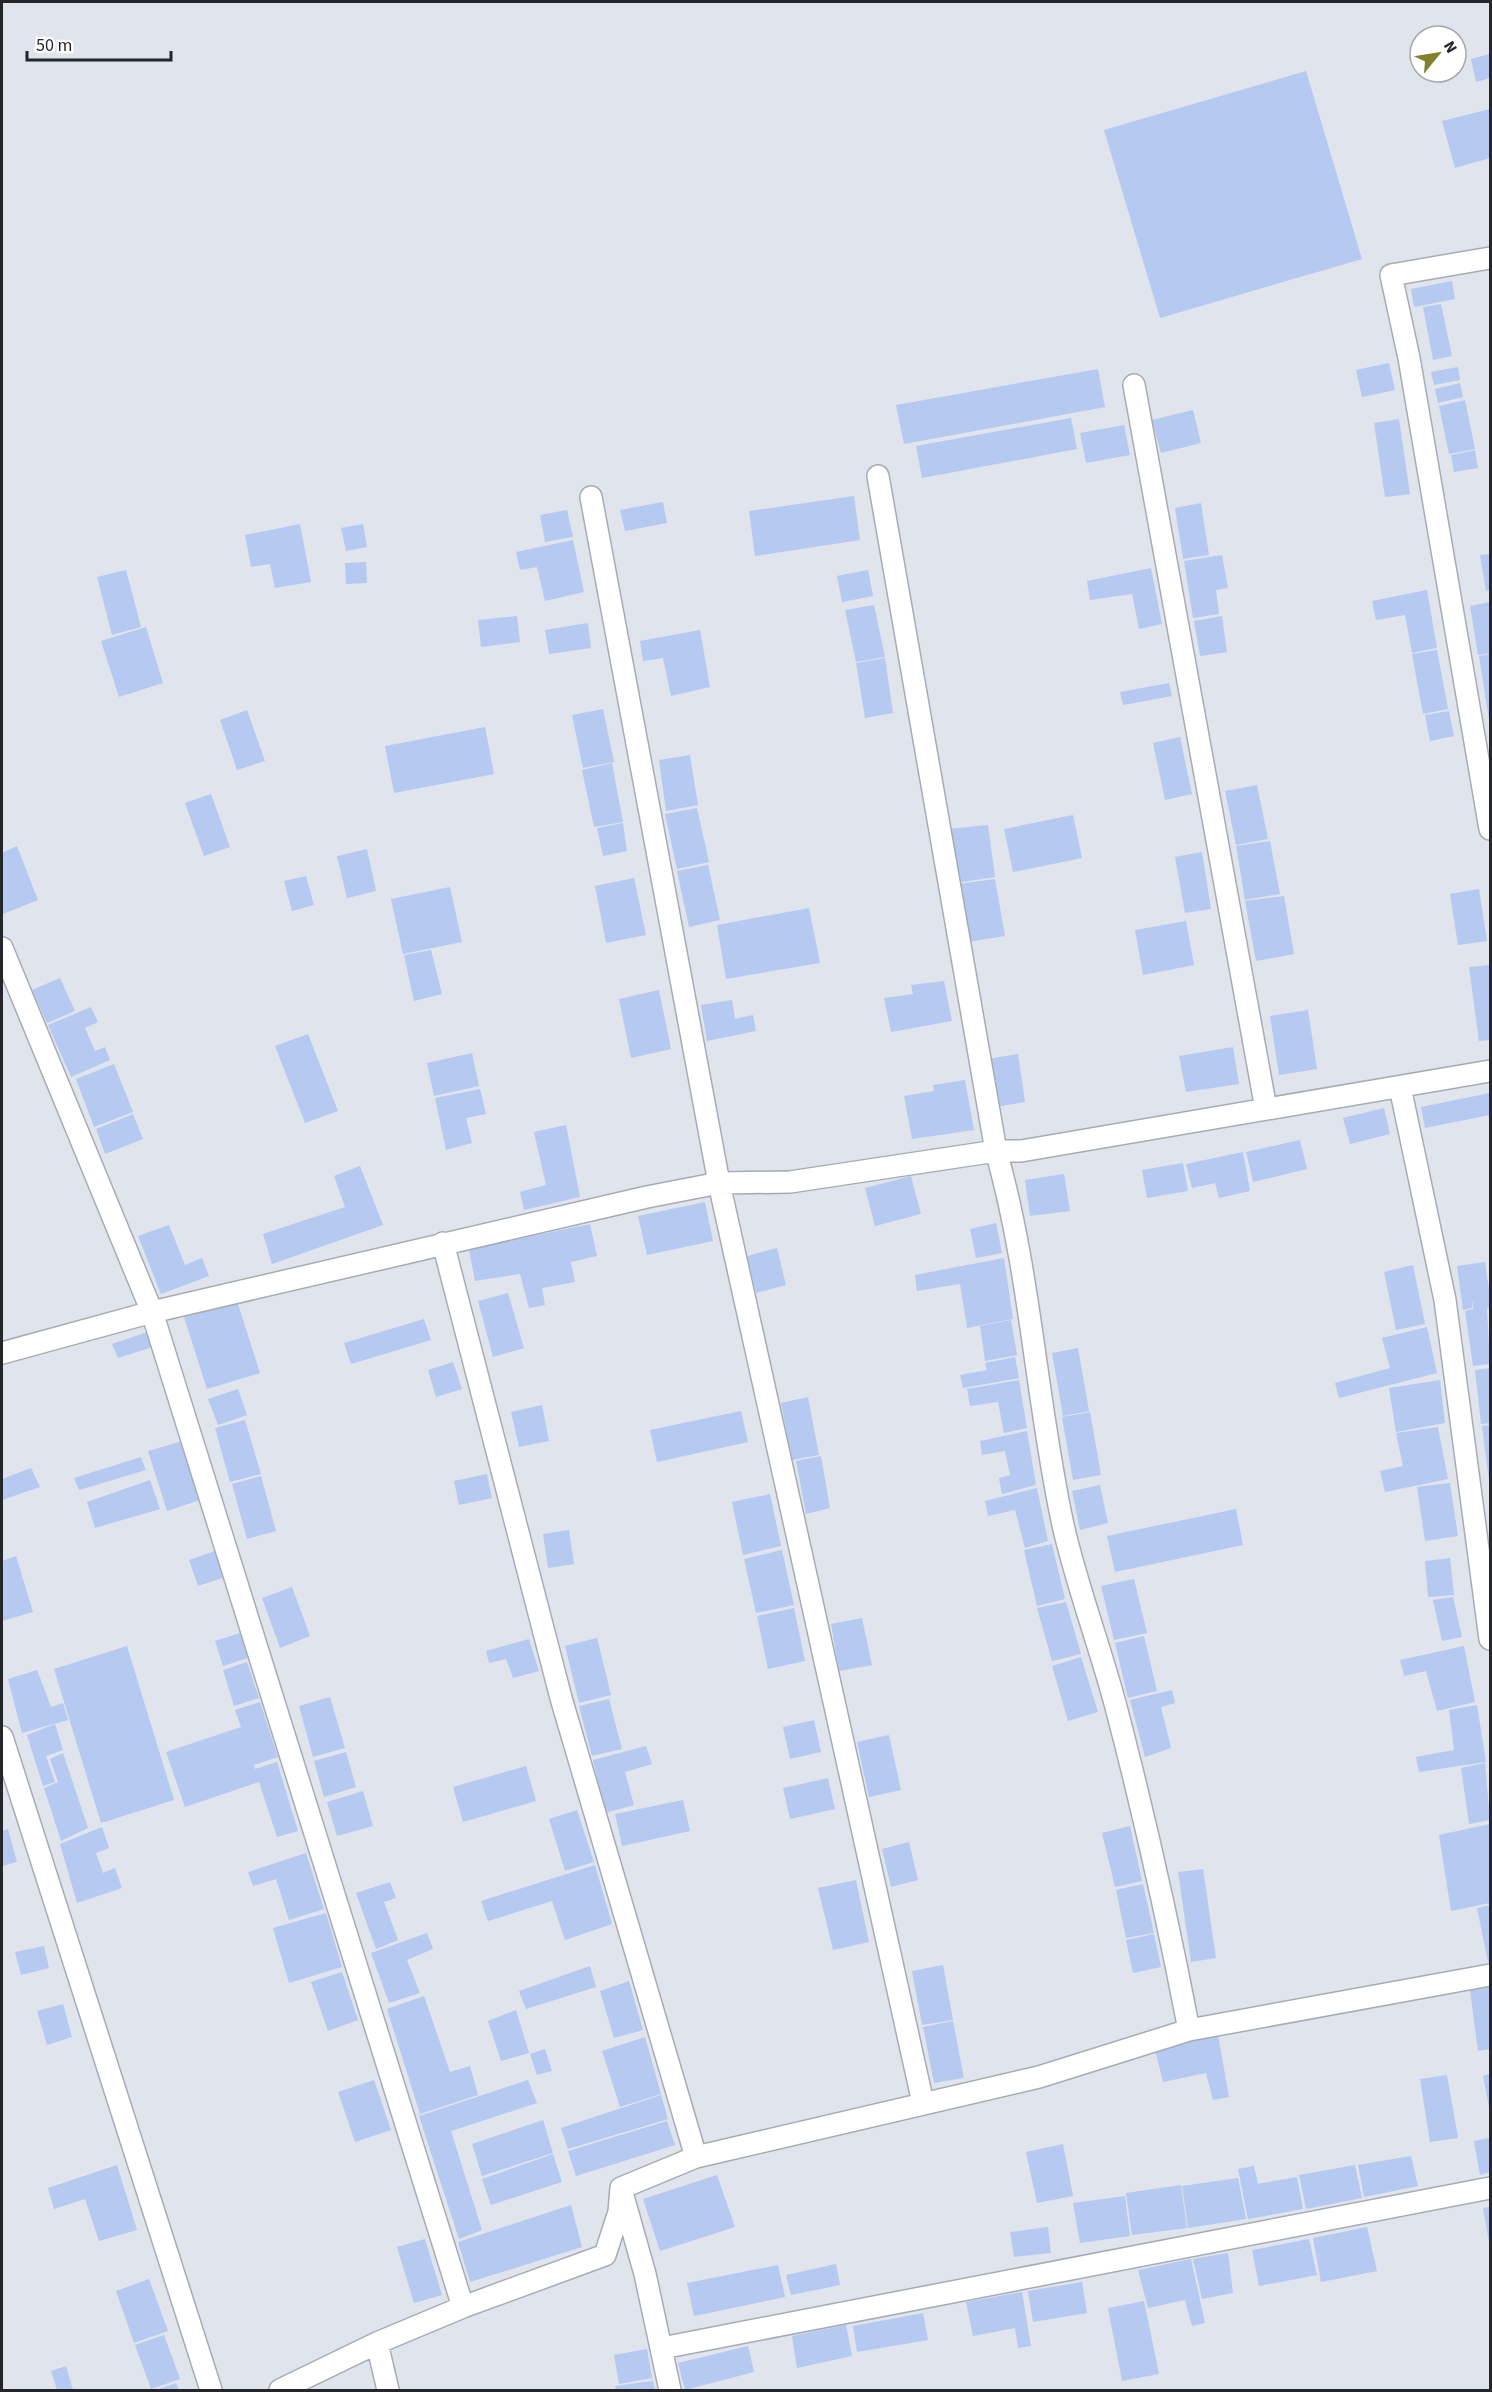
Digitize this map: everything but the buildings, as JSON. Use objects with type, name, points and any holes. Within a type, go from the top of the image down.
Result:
[{"type":"street","points":[[1491,258],[1390,275],[1409,358],[1491,829]]},
{"type":"street","points":[[1134,385],[1266,1109]]},
{"type":"street","points":[[878,476],[996,1151],[1012,1206],[1023,1263],[1037,1374],[1064,1529],[1082,1599],[1116,1704],[1150,1839],[1189,2030]]},
{"type":"street","points":[[591,497],[719,1183],[923,2103]]},
{"type":"street","points":[[2,948],[152,1312],[463,2307]]},
{"type":"street","points":[[2,1353],[152,1312],[443,1243],[719,1183],[790,1182],[996,1151],[1021,1151],[1491,1071]]},
{"type":"street","points":[[1400,1087],[1445,1300],[1491,1639]]},
{"type":"street","points":[[443,1243],[561,1698],[696,2157]]},
{"type":"street","points":[[2,1737],[211,2391]]},
{"type":"street","points":[[621,2188],[696,2157],[1039,2077],[1189,2030],[1491,1975]]},
{"type":"street","points":[[280,2391],[377,2343],[463,2307],[605,2255],[618,2212],[621,2188]]},
{"type":"street","points":[[621,2188],[645,2274],[670,2391]]},
{"type":"street","points":[[662,2348],[1491,2188]]},
{"type":"street","points":[[377,2343],[388,2391]]}]
